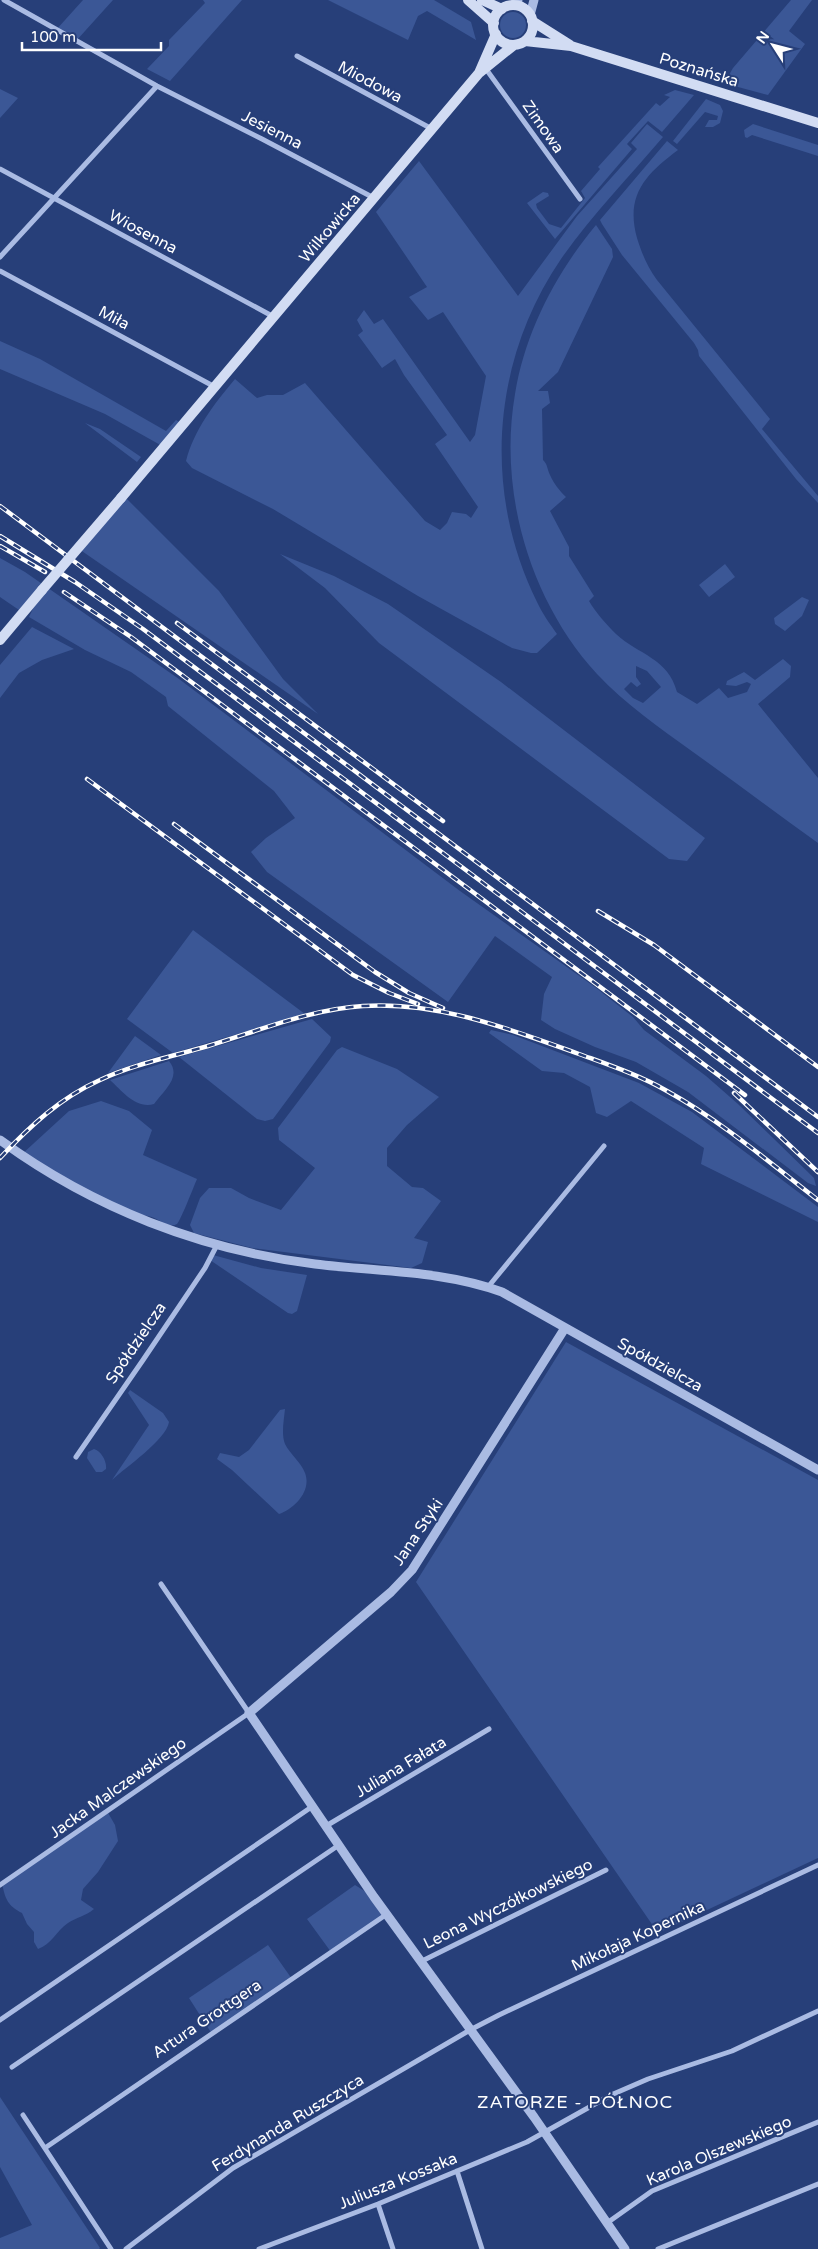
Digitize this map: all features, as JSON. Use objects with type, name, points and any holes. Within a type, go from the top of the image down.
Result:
[{"type":"main road","points":[[468,0],[495,29],[503,42],[514,45],[525,41],[532,32],[531,18],[516,3],[502,9],[496,15],[495,29]]},
{"type":"main road","points":[[482,0],[502,9]]},
{"type":"main road","name":"Poznańska","points":[[531,18],[571,46]]},
{"type":"main road","name":"Wilkowicka","points":[[483,71],[495,29]]},
{"type":"main road","name":"Poznańska","points":[[525,41],[571,46],[818,123]]},
{"type":"main road","name":"Wilkowicka","points":[[0,640],[432,129],[483,71],[514,45]]},
{"type":"street","name":"Jesienna","points":[[4,0],[157,86],[374,198]]},
{"type":"street","points":[[531,18],[534,0]]},
{"type":"street","name":"Miodowa","points":[[297,56],[432,129]]},
{"type":"street","name":"Zimowa","points":[[483,71],[580,199]]},
{"type":"street","points":[[0,257],[157,86]]},
{"type":"street","name":"Wiosenna","points":[[0,169],[274,318]]},
{"type":"street","name":"Miła","points":[[0,271],[215,387]]},
{"type":"street","name":"Spółdzielcza","points":[[0,1140],[56,1176],[100,1201],[181,1235],[278,1259],[403,1272],[479,1284],[502,1292],[818,1470]]},
{"type":"street","points":[[488,1287],[604,1146]]},
{"type":"street","name":"Spółdzielcza","points":[[76,1456],[205,1268],[217,1245]]},
{"type":"street","name":"Jana Styki","points":[[249,1713],[391,1592],[412,1570],[565,1328]]},
{"type":"street","points":[[161,1584],[420,1962],[544,2132],[624,2249]]},
{"type":"street","name":"Jacka Malczewskiego","points":[[0,1885],[249,1713]]},
{"type":"street","name":"Juliana Fałata","points":[[326,1826],[489,1729]]},
{"type":"street","points":[[0,2020],[313,1806]]},
{"type":"street","points":[[12,2067],[339,1845]]},
{"type":"street","name":"Mikołaja Kopernika","points":[[470,2030],[508,2010],[818,1865]]},
{"type":"street","name":"Leona Wyczółkowskiego","points":[[420,1962],[606,1870]]},
{"type":"street","name":"Artura Grottgera","points":[[45,2148],[387,1914]]},
{"type":"street","name":"Juliusza Kossaka","points":[[259,2249],[378,2204],[527,2142],[611,2094],[648,2079],[732,2051],[818,2011]]},
{"type":"street","name":"Ferdynanda Ruszczyca","points":[[126,2249],[233,2168],[470,2030]]},
{"type":"street","points":[[23,2115],[111,2249]]},
{"type":"street","name":"Karola Olszewskiego","points":[[607,2223],[652,2191],[818,2122]]},
{"type":"street","points":[[457,2171],[482,2249]]},
{"type":"street","points":[[658,2249],[818,2184]]},
{"type":"street","points":[[378,2204],[393,2249]]},
{"type":"shaded area","points":[[83,0],[113,0],[76,41],[56,30]]},
{"type":"shaded area","points":[[203,0],[242,0],[170,81],[147,69],[169,46],[169,40],[205,3]]},
{"type":"shaded area","points":[[328,0],[434,0],[471,22],[476,40],[427,11],[418,16],[408,40]]},
{"type":"shaded area","points":[[791,0],[812,0],[789,31],[805,44],[768,95],[727,84],[725,82],[733,68]]},
{"type":"shaded area","points":[[513,12],[522,16],[526,25],[522,34],[513,38],[504,34],[500,25],[504,16]]},
{"type":"shaded area","points":[[0,89],[18,98],[0,118]]},
{"type":"shaded area","points":[[675,90],[694,95],[662,132],[648,121],[627,144],[632,149],[555,239],[527,203],[543,192],[548,193],[549,196],[536,204],[537,208],[549,224],[561,228],[585,198],[581,191],[600,169],[598,167],[656,103],[660,106],[670,97],[664,95]]},
{"type":"shaded area","points":[[706,99],[720,105],[723,111],[720,123],[713,127],[705,127],[709,120],[717,120],[718,116],[705,112],[677,144],[673,141]]},
{"type":"shaded area","points":[[647,124],[663,137],[597,212],[561,259],[538,298],[520,340],[509,383],[503,427],[502,471],[508,516],[519,560],[537,602],[557,634],[537,653],[512,648],[418,596],[273,509],[192,468],[186,461],[199,428],[235,379],[257,398],[267,395],[283,395],[305,383],[425,521],[440,530],[447,523],[452,512],[466,514],[471,518],[478,507],[435,444],[447,435],[404,375],[395,359],[382,368],[358,335],[363,331],[357,320],[364,310],[374,324],[383,319],[470,442],[475,435],[486,376],[443,312],[428,320],[409,297],[427,287],[376,212],[419,161],[518,296],[577,216],[637,149],[631,143]]},
{"type":"shaded area","points":[[753,124],[818,145],[818,156],[752,135],[747,138],[745,137],[744,130]]},
{"type":"shaded area","points":[[667,141],[678,150],[648,177],[636,198],[634,223],[643,255],[657,280],[770,419],[762,429],[818,496],[818,503],[796,479],[699,356],[694,343],[622,255],[600,220]]},
{"type":"shaded area","points":[[596,225],[612,249],[613,257],[558,372],[538,391],[548,391],[550,403],[542,409],[543,460],[553,481],[566,497],[550,511],[569,547],[569,556],[594,596],[589,601],[595,610],[616,634],[660,664],[673,681],[677,692],[697,704],[719,688],[728,698],[747,692],[751,684],[747,682],[736,686],[726,685],[727,681],[744,672],[755,680],[783,659],[791,666],[790,677],[758,704],[818,778],[818,843],[656,725],[608,685],[574,645],[554,613],[537,579],[524,543],[511,469],[511,431],[515,394],[526,348],[534,326],[555,283]],"holes":[[[636,666],[647,671],[661,687],[643,703],[633,698],[624,689],[631,682],[637,687],[641,684],[636,677]]]},
{"type":"shaded area","points":[[0,341],[40,359],[166,431],[176,420],[184,425],[164,447],[105,414],[0,369]]},
{"type":"shaded area","points":[[85,423],[100,429],[141,457],[137,462]]},
{"type":"shaded area","points":[[123,495],[219,591],[283,679],[318,714],[76,547]]},
{"type":"shaded area","points":[[280,554],[334,576],[388,604],[501,682],[705,838],[687,861],[669,859],[379,643],[325,588]]},
{"type":"shaded area","points":[[0,558],[25,572],[179,679],[460,891],[595,987],[633,1017],[644,1030],[706,1076],[738,1104],[814,1178],[816,1186],[808,1183],[688,1092],[636,1062],[595,1047],[555,1029],[541,1020],[544,994],[552,977],[495,936],[448,1002],[267,872],[251,852],[266,838],[295,818],[274,791],[168,706],[166,697],[131,672],[85,650],[29,617],[43,588],[19,610],[0,597]]},
{"type":"shaded area","points":[[725,564],[735,577],[709,597],[699,585]]},
{"type":"shaded area","points":[[802,597],[809,600],[802,616],[785,631],[775,624],[774,618]]},
{"type":"shaded area","points":[[32,627],[74,649],[42,660],[19,673],[0,698],[0,665]]},
{"type":"shaded area","points":[[193,930],[305,1014],[173,1053],[127,1019]]},
{"type":"shaded area","points":[[312,1019],[331,1037],[330,1042],[273,1119],[265,1121],[257,1119],[179,1057]]},
{"type":"shaded area","points":[[491,1030],[513,1035],[639,1083],[692,1112],[818,1207],[818,1222],[701,1164],[704,1148],[631,1101],[607,1117],[596,1113],[590,1087],[564,1073],[542,1071],[489,1033]]},
{"type":"shaded area","points":[[135,1036],[161,1055],[108,1073]]},
{"type":"shaded area","points":[[342,1047],[397,1069],[439,1097],[407,1125],[387,1148],[387,1166],[412,1187],[423,1188],[441,1201],[414,1238],[428,1242],[422,1263],[411,1268],[252,1248],[194,1233],[190,1225],[200,1198],[209,1188],[231,1188],[249,1198],[281,1210],[315,1168],[279,1140],[278,1128],[337,1050]]},
{"type":"shaded area","points":[[169,1061],[174,1072],[173,1078],[154,1104],[147,1105],[136,1102],[110,1080]]},
{"type":"shaded area","points":[[101,1101],[129,1111],[152,1130],[143,1155],[197,1179],[177,1224],[166,1224],[151,1217],[115,1207],[21,1155],[69,1111]]},
{"type":"shaded area","points":[[213,1255],[261,1268],[307,1275],[297,1311],[292,1314],[288,1313],[210,1260]]},
{"type":"shaded area","points":[[566,1342],[818,1480],[818,1858],[658,1933],[416,1582]]},
{"type":"shaded area","points":[[130,1390],[163,1413],[169,1422],[161,1437],[112,1480],[149,1425],[128,1393]]},
{"type":"shaded area","points":[[285,1409],[283,1431],[285,1444],[303,1469],[307,1480],[304,1493],[296,1504],[279,1514],[232,1470],[217,1459],[220,1453],[239,1457],[249,1450],[280,1410]]},
{"type":"shaded area","points":[[94,1449],[101,1454],[104,1460],[106,1469],[102,1472],[96,1472],[87,1458],[88,1452]]},
{"type":"shaded area","points":[[107,1811],[115,1825],[118,1841],[98,1872],[83,1889],[81,1900],[94,1909],[68,1923],[47,1944],[38,1949],[34,1942],[34,1932],[27,1924],[22,1913],[13,1908],[8,1901],[2,1883]]},
{"type":"shaded area","points":[[355,1885],[374,1897],[387,1914],[331,1952],[307,1919]]},
{"type":"shaded area","points":[[268,1945],[292,1979],[212,2034],[189,1998]]},
{"type":"shaded area","points":[[0,2097],[99,2249],[0,2249],[0,2238],[32,2225],[0,2167]]},
{"type":"railway","points":[[0,506],[818,1117]]},
{"type":"railway","points":[[0,536],[75,582],[143,629],[818,1133]]},
{"type":"railway","points":[[0,546],[45,572]]},
{"type":"railway","points":[[64,592],[131,637],[745,1095]]},
{"type":"railway","points":[[177,623],[443,821]]},
{"type":"railway","points":[[87,779],[353,975],[389,993],[418,1004]]},
{"type":"railway","points":[[174,824],[375,972],[409,993],[443,1008]]},
{"type":"railway","points":[[598,911],[654,945],[818,1067]]},
{"type":"railway","points":[[0,1158],[34,1124],[59,1104],[85,1087],[112,1075],[139,1065],[324,1011],[363,1006],[391,1006],[446,1012],[473,1019],[527,1035],[646,1080],[706,1115],[818,1200]]},
{"type":"railway","points":[[734,1093],[818,1172]]},
{"type":"district","name":"ZATORZE - PÓŁNOC","points":[[575,2102]]}]
